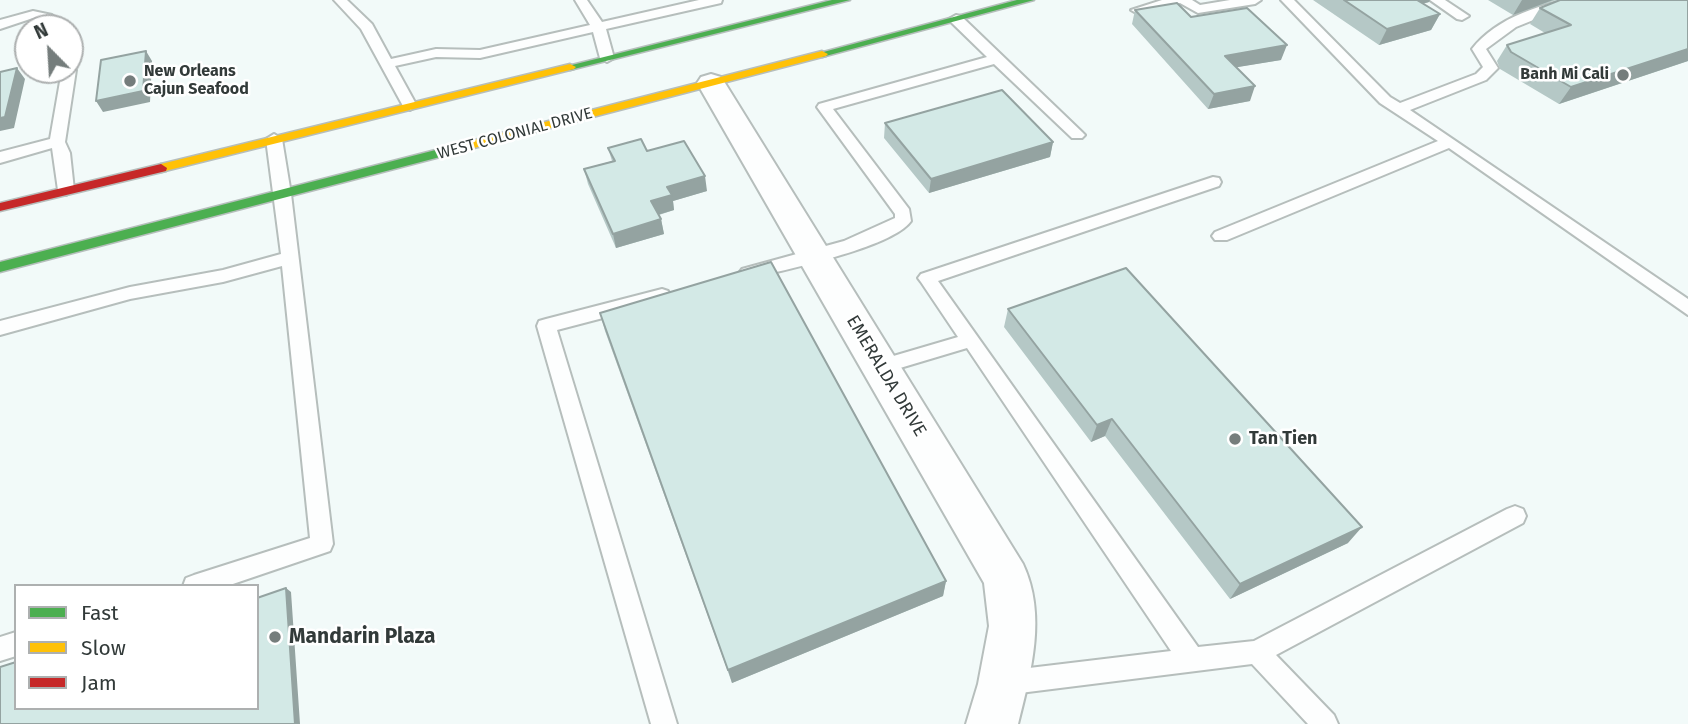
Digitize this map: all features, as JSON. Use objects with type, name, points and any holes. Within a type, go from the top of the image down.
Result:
[{"type":"highway","points":[[0,207],[841,0]]},
{"type":"highway","points":[[749,40],[861,0]]},
{"type":"highway","name":"WEST COLONIAL DRIVE","points":[[0,267],[357,175],[715,74],[1029,0]]},
{"type":"highway","points":[[600,75],[607,58]]},
{"type":"highway","points":[[357,175],[529,113]]},
{"type":"street","name":"EMERALDA DRIVE","points":[[715,74],[814,255],[1007,579],[1013,626],[998,704]]},
{"type":"lane","points":[[340,0],[367,27],[410,106]]},
{"type":"lane","points":[[581,0],[599,28],[607,58]]},
{"type":"lane","points":[[387,64],[436,53],[480,54],[716,0]]},
{"type":"lane","points":[[1138,10],[1180,0],[1198,9],[1255,0]]},
{"type":"lane","points":[[1287,0],[1385,100],[1450,142],[1688,308]]},
{"type":"lane","points":[[1436,0],[1462,16]]},
{"type":"lane","points":[[1399,109],[1489,71],[1491,68],[1479,48],[1490,35],[1525,18],[1577,0]]},
{"type":"lane","points":[[956,19],[1077,135]]},
{"type":"lane","points":[[733,277],[814,255],[892,229],[903,220],[902,213],[824,107],[997,59]]},
{"type":"lane","points":[[66,190],[62,153],[57,142],[67,84]]},
{"type":"lane","points":[[200,584],[323,544],[284,194],[274,139]]},
{"type":"lane","points":[[0,158],[16,151],[57,142]]},
{"type":"lane","points":[[1222,236],[1450,142]]},
{"type":"lane","points":[[1192,660],[927,278],[1213,183]]},
{"type":"lane","points":[[0,328],[130,293],[223,276],[290,258]]},
{"type":"lane","points":[[664,724],[546,326],[680,291]]},
{"type":"lane","points":[[880,367],[971,340]]},
{"type":"lane","points":[[998,704],[1192,660],[1257,652],[1515,516]]},
{"type":"lane","points":[[1257,652],[1325,724]]},
{"type":"building","points":[[1344,0],[1417,0],[1440,14],[1387,29]]},
{"type":"building","points":[[1560,0],[1688,0],[1688,49],[1571,87],[1511,52],[1507,45],[1571,25],[1540,8]]},
{"type":"building","points":[[1177,3],[1191,17],[1247,8],[1287,45],[1225,56],[1255,86],[1214,94],[1135,10]]},
{"type":"building","points":[[146,51],[143,91],[96,101],[101,60]]},
{"type":"building","points":[[14,69],[14,80],[5,117],[0,118],[0,72]]},
{"type":"building","points":[[1002,90],[1053,142],[931,179],[885,123]]},
{"type":"building","points":[[641,139],[647,151],[684,141],[705,176],[667,187],[672,195],[651,201],[661,219],[613,234],[584,169],[615,161],[608,148]]},
{"type":"building","points":[[771,262],[946,581],[728,670],[600,313]]},
{"type":"building","points":[[1126,268],[1362,527],[1240,584],[1112,419],[1097,425],[1008,309]]},
{"type":"building","name":"Mandarin Plaza","points":[[286,588],[295,724],[0,724],[0,667],[14,663],[14,710],[259,710],[259,597]]},
{"type":"traffic: fast","points":[[570,67],[845,0]]},
{"type":"traffic: fast","points":[[822,54],[1029,0]]},
{"type":"traffic: fast","points":[[0,267],[455,149]]},
{"type":"traffic: slow","points":[[455,149],[822,54]]},
{"type":"traffic: slow","points":[[161,168],[570,67]]},
{"type":"traffic: jam","points":[[0,207],[161,168]]},
{"type":"place","name":"Banh Mi Cali","points":[[1623,75]]},
{"type":"place","name":"New Orleans Cajun Seafood","points":[[130,81]]},
{"type":"place","name":"Tan Tien","points":[[1235,439]]},
{"type":"place","name":"Mandarin Plaza","points":[[275,637]]}]
